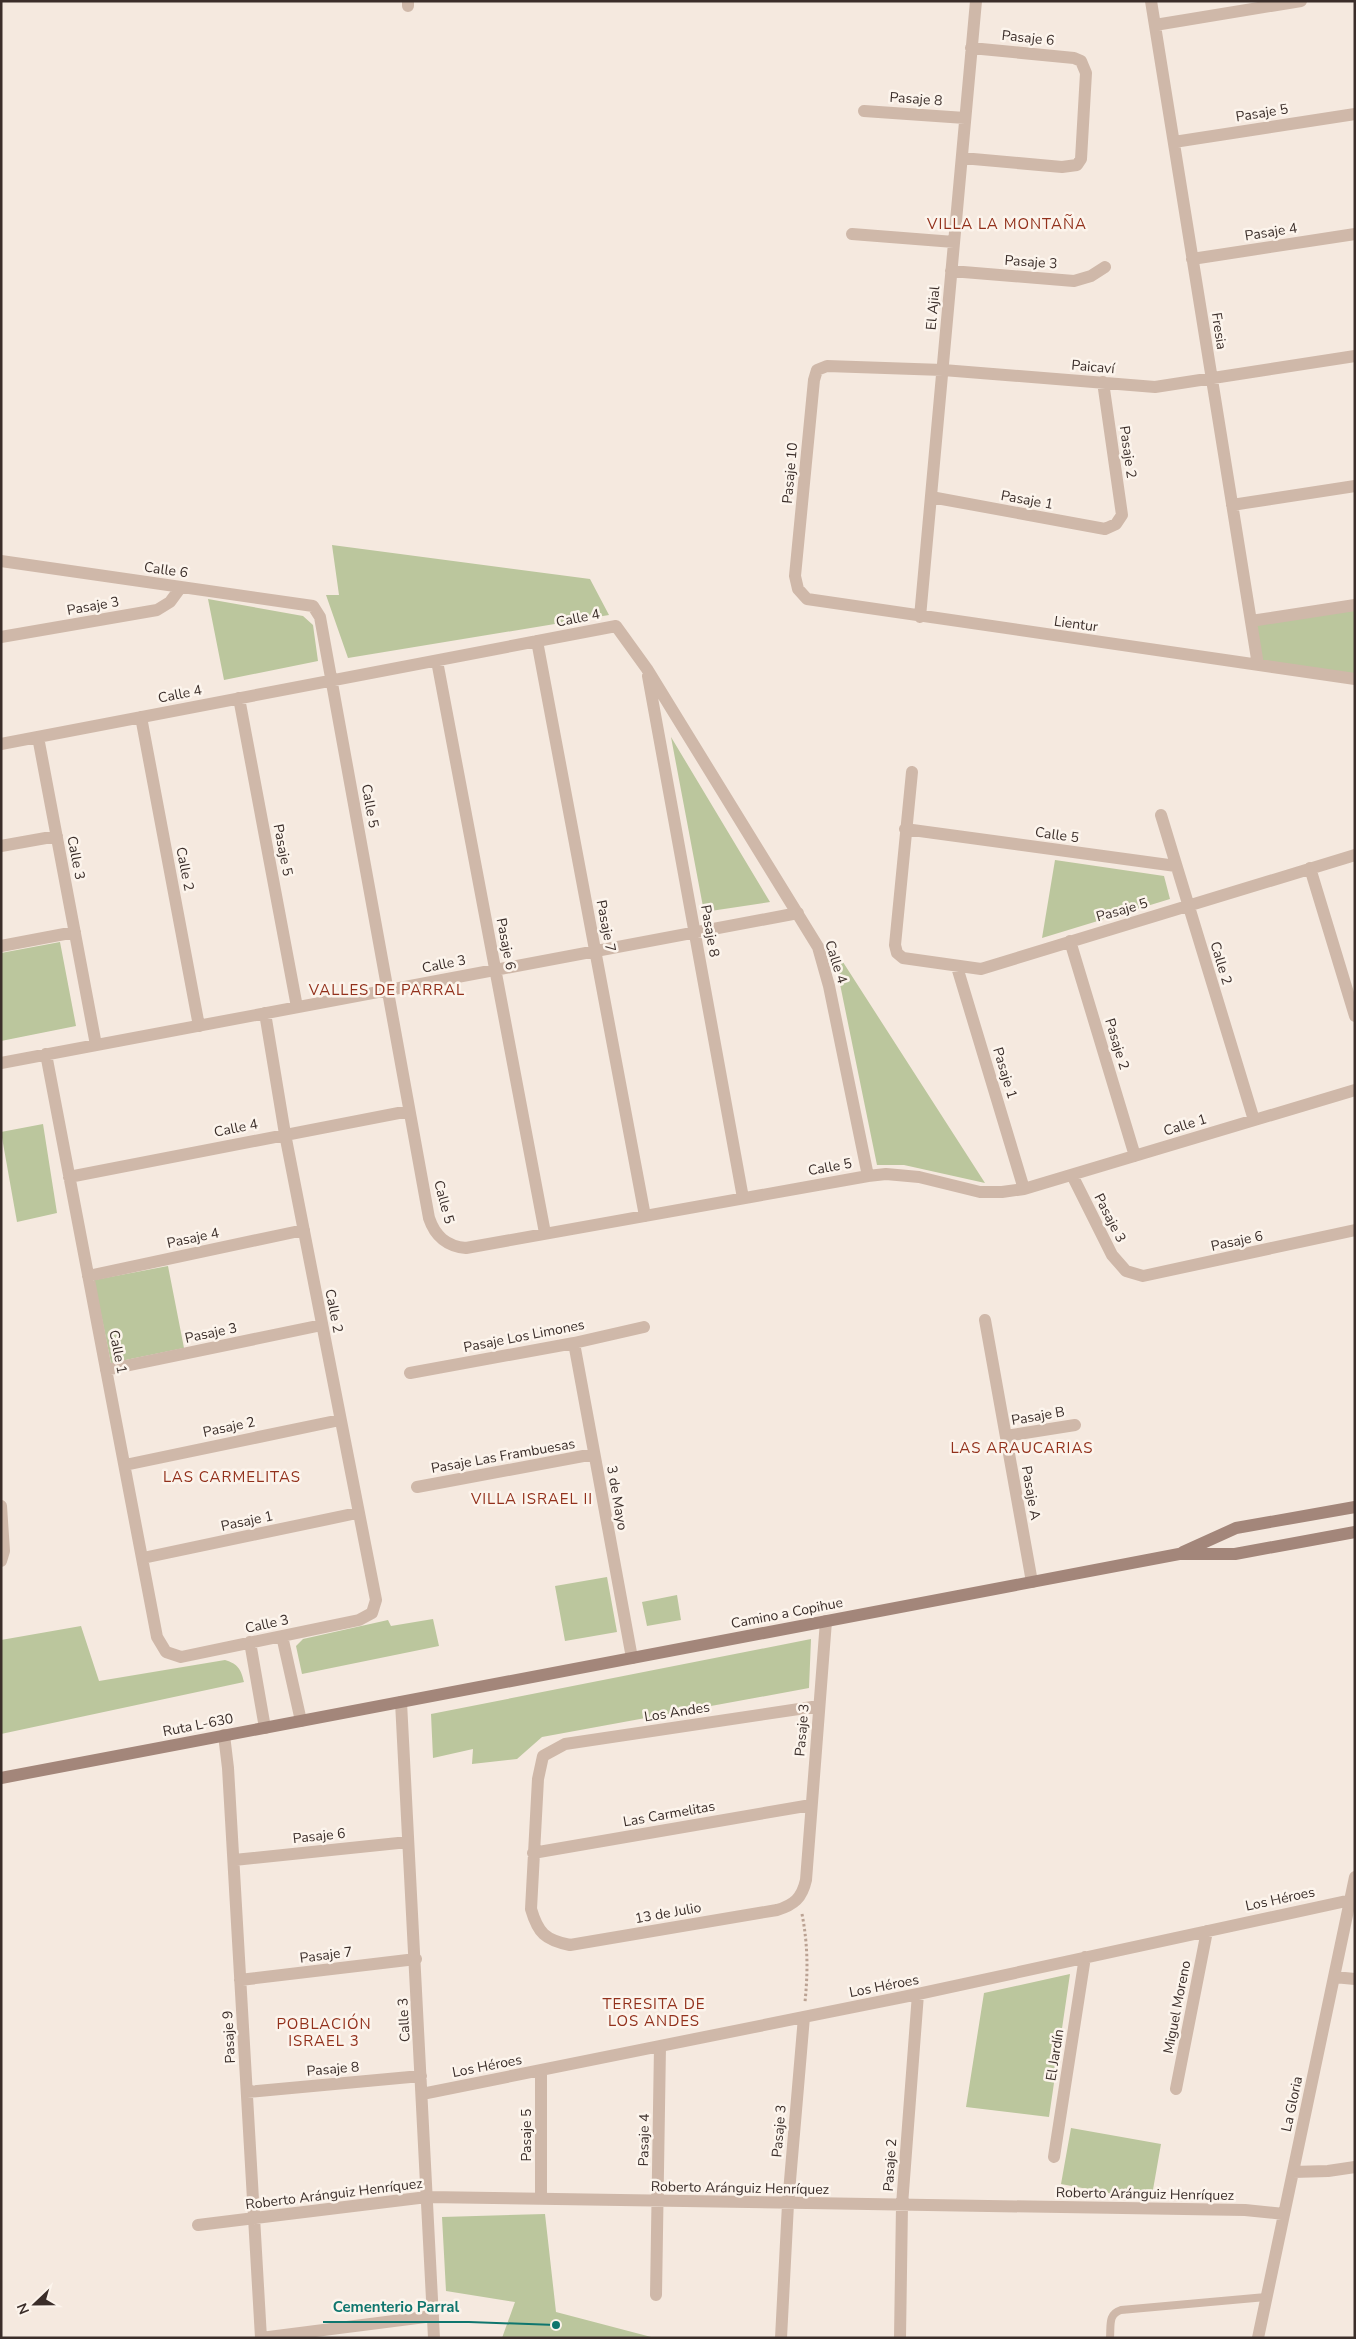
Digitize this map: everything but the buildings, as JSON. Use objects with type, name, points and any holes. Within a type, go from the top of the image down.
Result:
[{"type":"street","name":"El Ajial","points":[[920,617],[976,1]]},
{"type":"street","name":"Fresia","points":[[1151,1],[1258,665]]},
{"type":"street","points":[[1155,25],[1301,1]]},
{"type":"street","name":"Pasaje 6","points":[[962,158],[1062,168],[1077,164],[1081,159],[1086,73],[1081,61],[1074,58],[971,48]]},
{"type":"street","name":"Pasaje 8","points":[[864,111],[965,118]]},
{"type":"street","name":"Pasaje 5","points":[[1174,142],[1355,114]]},
{"type":"street","points":[[852,234],[954,242]]},
{"type":"street","name":"Pasaje 4","points":[[1192,260],[1355,234]]},
{"type":"street","name":"Pasaje 3","points":[[951,271],[1074,281],[1091,276],[1105,267]]},
{"type":"street","name":"Paicaví","points":[[827,366],[943,370],[1155,387],[1355,356]]},
{"type":"street","name":"Pasaje 10","points":[[798,589],[795,576],[814,380],[817,370],[827,366]]},
{"type":"street","name":"Pasaje 2","points":[[1103,382],[1122,514],[1116,524]]},
{"type":"street","points":[[1232,505],[1355,486]]},
{"type":"street","name":"Pasaje 1","points":[[931,497],[1105,529],[1116,524]]},
{"type":"street","name":"Calle 6","points":[[1,561],[313,606],[320,617]]},
{"type":"street","name":"Pasaje 3","points":[[1,637],[157,610],[170,602],[181,587]]},
{"type":"street","name":"Lientur","points":[[798,589],[807,599],[1355,679]]},
{"type":"street","points":[[1250,621],[1355,605]]},
{"type":"street","name":"Calle 5","points":[[320,617],[409,1111],[432,1226],[442,1240],[449,1244],[466,1248],[886,1174],[919,1177],[980,1192],[1024,1189]]},
{"type":"street","name":"Calle 4","points":[[1,744],[616,626],[647,670],[818,947],[825,967],[868,1176]]},
{"type":"street","name":"Pasaje 7","points":[[537,642],[645,1216]]},
{"type":"street","name":"Pasaje 6","points":[[437,660],[545,1234]]},
{"type":"street","name":"Pasaje 8","points":[[647,670],[743,1198]]},
{"type":"street","name":"Pasaje 5","points":[[239,698],[297,1007]]},
{"type":"street","name":"Calle 2","points":[[141,717],[199,1026]]},
{"type":"street","name":"Calle 3","points":[[38,736],[96,1045]]},
{"type":"street","points":[[906,829],[912,772]]},
{"type":"street","name":"Calle 2","points":[[1161,815],[1254,1120]]},
{"type":"street","name":"Pasaje 5","points":[[906,829],[895,945],[898,952],[903,958],[956,967],[981,969],[1355,855]]},
{"type":"street","name":"Calle 5","points":[[906,829],[1176,866]]},
{"type":"street","points":[[1,846],[57,836]]},
{"type":"street","points":[[1310,868],[1355,1016]]},
{"type":"street","name":"Calle 3","points":[[1,1063],[798,914]]},
{"type":"street","points":[[1,946],[75,932]]},
{"type":"street","name":"Pasaje 2","points":[[1070,941],[1135,1156]]},
{"type":"street","name":"Pasaje 1","points":[[956,967],[1024,1189]]},
{"type":"street","name":"Calle 2","points":[[265,1013],[285,1134],[357,1513],[376,1600],[372,1612]]},
{"type":"street","name":"Calle 1","points":[[46,1054],[157,1637],[166,1652]]},
{"type":"street","name":"Calle 1","points":[[1024,1189],[1355,1090]]},
{"type":"street","name":"Calle 4","points":[[69,1176],[409,1111]]},
{"type":"street","name":"Pasaje 3","points":[[1072,1175],[1112,1255],[1126,1271]]},
{"type":"street","name":"Pasaje 4","points":[[88,1276],[304,1230]]},
{"type":"street","name":"Pasaje 6","points":[[1126,1271],[1142,1276],[1355,1230]]},
{"type":"street","name":"Pasaje A","points":[[985,1320],[1032,1582]]},
{"type":"street","name":"Pasaje 3","points":[[106,1370],[322,1325]]},
{"type":"street","name":"Pasaje Los Limones","points":[[410,1373],[574,1343],[644,1327]]},
{"type":"street","name":"3 de Mayo","points":[[574,1343],[632,1658]]},
{"type":"street","name":"Pasaje 2","points":[[125,1465],[340,1420]]},
{"type":"street","name":"Pasaje B","points":[[1006,1436],[1075,1425]]},
{"type":"street","name":"Pasaje Las Frambuesas","points":[[417,1487],[594,1454]]},
{"type":"street","points":[[1,1506],[4,1551],[1,1561]]},
{"type":"street","points":[[1179,1554],[1236,1528],[1355,1507]]},
{"type":"street","name":"Pasaje 1","points":[[143,1558],[357,1513]]},
{"type":"street","points":[[1179,1554],[1235,1554],[1355,1532]]},
{"type":"street","name":"Camino a Copihue","points":[[401,1702],[1179,1554]]},
{"type":"street","name":"Calle 3","points":[[166,1652],[181,1656],[359,1620],[372,1612]]},
{"type":"street","name":"Pasaje 3","points":[[798,1899],[806,1880],[810,1805],[826,1621]]},
{"type":"street","points":[[282,1636],[301,1721]]},
{"type":"street","points":[[250,1642],[265,1728]]},
{"type":"street","name":"Calle 3","points":[[401,1702],[416,1959],[434,2338]]},
{"type":"street","name":"Ruta L-630","points":[[1,1778],[401,1702]]},
{"type":"street","name":"Los Andes","points":[[533,1853],[538,1779],[543,1756],[564,1744],[819,1706]]},
{"type":"street","name":"Pasaje 9","points":[[224,1735],[234,1860],[261,2338]]},
{"type":"street","name":"Las Carmelitas","points":[[533,1853],[810,1805]]},
{"type":"street","name":"Pasaje 6","points":[[234,1860],[408,1842]]},
{"type":"street","name":"13 de Julio","points":[[533,1853],[531,1909],[535,1924],[542,1934],[553,1942],[570,1946],[777,1910],[788,1906],[798,1899]]},
{"type":"street","name":"La Gloria","points":[[1258,2338],[1355,1877]]},
{"type":"street","name":"Los Héroes","points":[[422,2094],[918,1994],[1351,1900]]},
{"type":"street","name":"Miguel Moreno","points":[[1176,2089],[1207,1930]]},
{"type":"street","name":"El Jardín","points":[[1054,2157],[1085,1957]]},
{"type":"street","name":"Pasaje 7","points":[[240,1980],[416,1959]]},
{"type":"street","points":[[1334,1977],[1355,1979]]},
{"type":"street","name":"Pasaje 2","points":[[900,2338],[902,2204],[918,1994]]},
{"type":"street","name":"Pasaje 3","points":[[781,2338],[788,2204],[804,2017]]},
{"type":"street","name":"Pasaje 4","points":[[656,2295],[660,2046]]},
{"type":"street","name":"Pasaje 5","points":[[541,2070],[541,2199]]},
{"type":"street","name":"Pasaje 8","points":[[247,2092],[421,2076]]},
{"type":"street","points":[[1293,2172],[1328,2171],[1355,2167]]},
{"type":"street","name":"Roberto Aránguiz Henríquez","points":[[198,2225],[427,2198],[1245,2210],[1284,2214]]},
{"type":"street","points":[[261,2338],[433,2316]]},
{"type":"lane","points":[[1110,2338],[1111,2317],[1114,2312],[1121,2310],[1266,2297]]},
{"type":"path","points":[[798,1899],[807,1939],[808,1962],[804,2017]]},
{"type":"green space","points":[[332,545],[590,579],[609,615],[348,658],[326,595],[339,595]]},
{"type":"green space","points":[[208,599],[303,616],[313,625],[318,661],[224,680]]},
{"type":"green space","points":[[1355,610],[1355,674],[1262,660],[1256,625]]},
{"type":"green space","points":[[671,737],[770,902],[704,912]]},
{"type":"green space","points":[[1055,860],[1164,876],[1170,899],[1042,938]]},
{"type":"green space","points":[[60,942],[76,1026],[1,1041],[1,953]]},
{"type":"green space","points":[[832,945],[985,1183],[904,1165],[877,1165]]},
{"type":"green space","points":[[43,1124],[57,1213],[17,1222],[1,1132]]},
{"type":"green space","points":[[168,1266],[184,1348],[111,1363],[94,1280]]},
{"type":"green space","points":[[607,1577],[617,1632],[565,1641],[555,1586]]},
{"type":"green space","points":[[677,1595],[681,1620],[647,1626],[642,1602]]},
{"type":"green space","points":[[433,1619],[439,1646],[302,1674],[296,1646],[303,1639],[388,1620],[391,1626]]},
{"type":"green space","points":[[81,1626],[99,1681],[225,1660],[233,1663],[238,1668],[244,1682],[1,1734],[1,1640]]},
{"type":"green space","points":[[811,1639],[809,1688],[542,1737],[517,1759],[472,1764],[473,1749],[433,1758],[431,1714]]},
{"type":"green space","points":[[1070,1974],[1049,2117],[966,2107],[984,1993]]},
{"type":"green space","points":[[1071,2128],[1161,2144],[1151,2201],[1061,2184]]},
{"type":"green space","points":[[545,2214],[556,2312],[655,2338],[502,2338],[515,2302],[446,2291],[442,2217]]},
{"type":"place","name":"Cementerio Parral","points":[[556,2325]]},
{"type":"district","name":"VILLA LA MONTAÑA","points":[[1007,224]]},
{"type":"district","name":"VALLES DE PARRAL","points":[[387,990]]},
{"type":"district","name":"LAS ARAUCARIAS","points":[[1022,1448]]},
{"type":"district","name":"LAS CARMELITAS","points":[[232,1477]]},
{"type":"district","name":"VILLA ISRAEL II","points":[[532,1499]]},
{"type":"district","name":"TERESITA DE LOS ANDES","points":[[654,2012]]},
{"type":"district","name":"POBLACIÓN ISRAEL 3","points":[[324,2032]]}]
